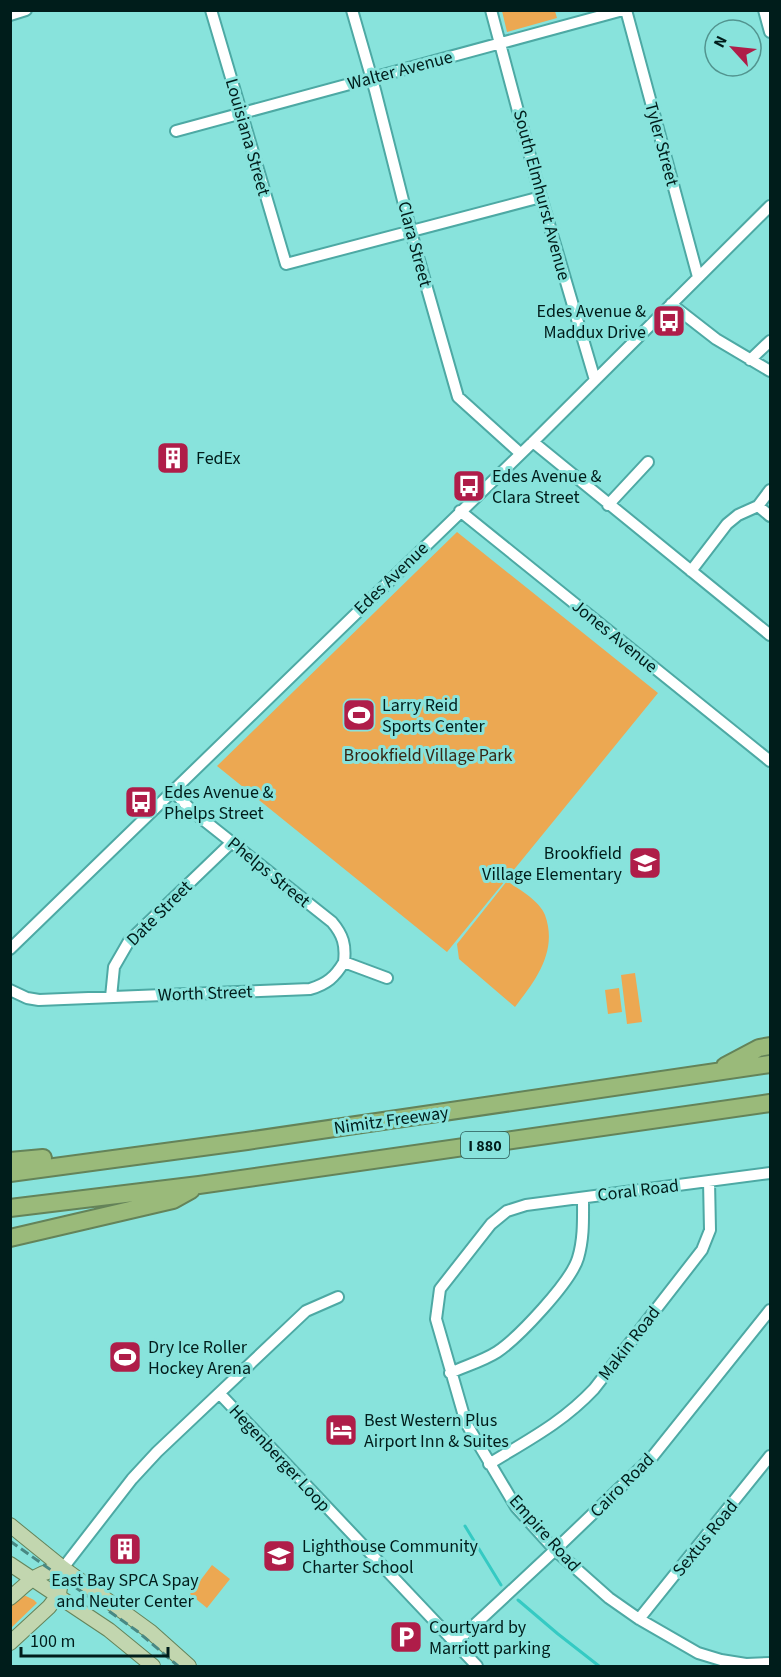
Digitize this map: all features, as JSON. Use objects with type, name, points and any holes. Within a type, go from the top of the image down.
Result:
[{"type":"highway","points":[[715,1072],[759,1048],[771,1046]]},
{"type":"highway","name":"Nimitz Freeway","points":[[10,1173],[247,1141],[771,1064]]},
{"type":"highway","name":"I 880","points":[[10,1208],[200,1185],[771,1103]]},
{"type":"highway","points":[[10,1161],[247,1141]]},
{"type":"highway","points":[[10,1238],[173,1200],[200,1185]]},
{"type":"main road","points":[[10,1526],[151,1632],[189,1666]]},
{"type":"main road","points":[[10,1564],[59,1594],[121,1639],[153,1666]]},
{"type":"main road","points":[[10,1598],[33,1577],[46,1571],[63,1568]]},
{"type":"main road","points":[[10,1643],[49,1607],[59,1594],[63,1568]]},
{"type":"street","points":[[10,15],[26,10]]},
{"type":"street","name":"Louisiana Street","points":[[211,10],[286,264],[411,232]]},
{"type":"street","name":"Clara Street","points":[[352,10],[458,397],[520,453]]},
{"type":"street","name":"South Elmhurst Avenue","points":[[491,10],[541,197],[595,380]]},
{"type":"street","name":"Walter Avenue","points":[[177,130],[624,10]]},
{"type":"street","name":"Tyler Street","points":[[624,10],[698,277]]},
{"type":"street","points":[[764,10],[771,32]]},
{"type":"street","points":[[411,232],[541,197]]},
{"type":"street","name":"Edes Avenue","points":[[10,949],[533,442],[771,206]]},
{"type":"street","points":[[671,304],[716,339],[771,371]]},
{"type":"street","points":[[750,360],[771,341]]},
{"type":"street","points":[[533,442],[771,635]]},
{"type":"street","points":[[608,505],[648,462]]},
{"type":"street","points":[[691,571],[727,524],[738,514],[758,506],[771,490]]},
{"type":"street","points":[[758,506],[771,516]]},
{"type":"street","name":"Jones Avenue","points":[[460,511],[771,760]]},
{"type":"street","name":"Phelps Street","points":[[173,791],[192,810],[332,922],[342,934],[346,948],[344,962]]},
{"type":"street","name":"Date Street","points":[[111,997],[114,967],[129,941],[232,842]]},
{"type":"street","points":[[344,962],[387,978]]},
{"type":"street","name":"Worth Street","points":[[10,990],[27,998],[39,1000],[310,989],[336,976],[344,962]]},
{"type":"street","name":"Coral Road","points":[[507,1211],[526,1205],[771,1173]]},
{"type":"street","name":"Makin Road","points":[[489,1464],[555,1425],[594,1389],[702,1250],[710,1230],[709,1181]]},
{"type":"street","points":[[450,1373],[494,1354],[514,1340],[568,1278],[578,1260],[583,1240],[583,1198]]},
{"type":"street","name":"Empire Road","points":[[507,1211],[491,1224],[440,1289],[436,1319],[466,1423],[489,1464],[516,1507],[555,1550],[609,1598],[639,1619],[698,1653],[746,1664],[771,1663]]},
{"type":"street","points":[[220,1394],[306,1311],[338,1297]]},
{"type":"street","name":"Cairo Road","points":[[455,1642],[653,1456],[771,1310]]},
{"type":"street","name":"Hegenberger Loop","points":[[63,1568],[144,1465],[220,1394],[477,1666]]},
{"type":"street","name":"Sextus Road","points":[[639,1619],[771,1456]]},
{"type":"green space","points":[[502,11],[555,11],[557,18],[507,32]]},
{"type":"green space","name":"Brookfield Village Park","points":[[457,532],[658,693],[447,952],[217,766]]},
{"type":"green space","points":[[507,881],[539,905],[545,915],[549,941],[547,953],[537,976],[515,1007],[459,959],[457,944]]},
{"type":"green space","points":[[635,973],[642,1022],[627,1024],[621,975]]},
{"type":"green space","points":[[619,988],[622,1012],[608,1014],[605,990]]},
{"type":"green space","points":[[212,1565],[230,1579],[207,1608],[190,1594]]},
{"type":"green space","points":[[22,1594],[37,1603],[11,1628],[11,1604]]},
{"type":"waterway","points":[[465,1526],[501,1585]]},
{"type":"waterway","points":[[518,1600],[599,1666]]},
{"type":"railway","points":[[10,1541],[137,1631],[178,1666]]},
{"type":"place","name":"Edes Avenue & Maddux Drive","points":[[669,321]]},
{"type":"place","name":"FedEx","points":[[173,458]]},
{"type":"place","name":"Edes Avenue & Clara Street","points":[[469,486]]},
{"type":"place","name":"Larry Reid Sports Center","points":[[359,715]]},
{"type":"place","name":"Edes Avenue & Phelps Street","points":[[141,802]]},
{"type":"place","name":"Brookfield Village Elementary","points":[[645,863]]},
{"type":"place","name":"Dry Ice Roller Hockey Arena","points":[[125,1357]]},
{"type":"place","name":"Best Western Plus Airport Inn & Suites","points":[[341,1430]]},
{"type":"place","name":"East Bay SPCA Spay and Neuter Center","points":[[125,1549]]},
{"type":"place","name":"Lighthouse Community Charter School","points":[[279,1556]]},
{"type":"place","name":"Courtyard by Marriott parking","points":[[406,1637]]}]
